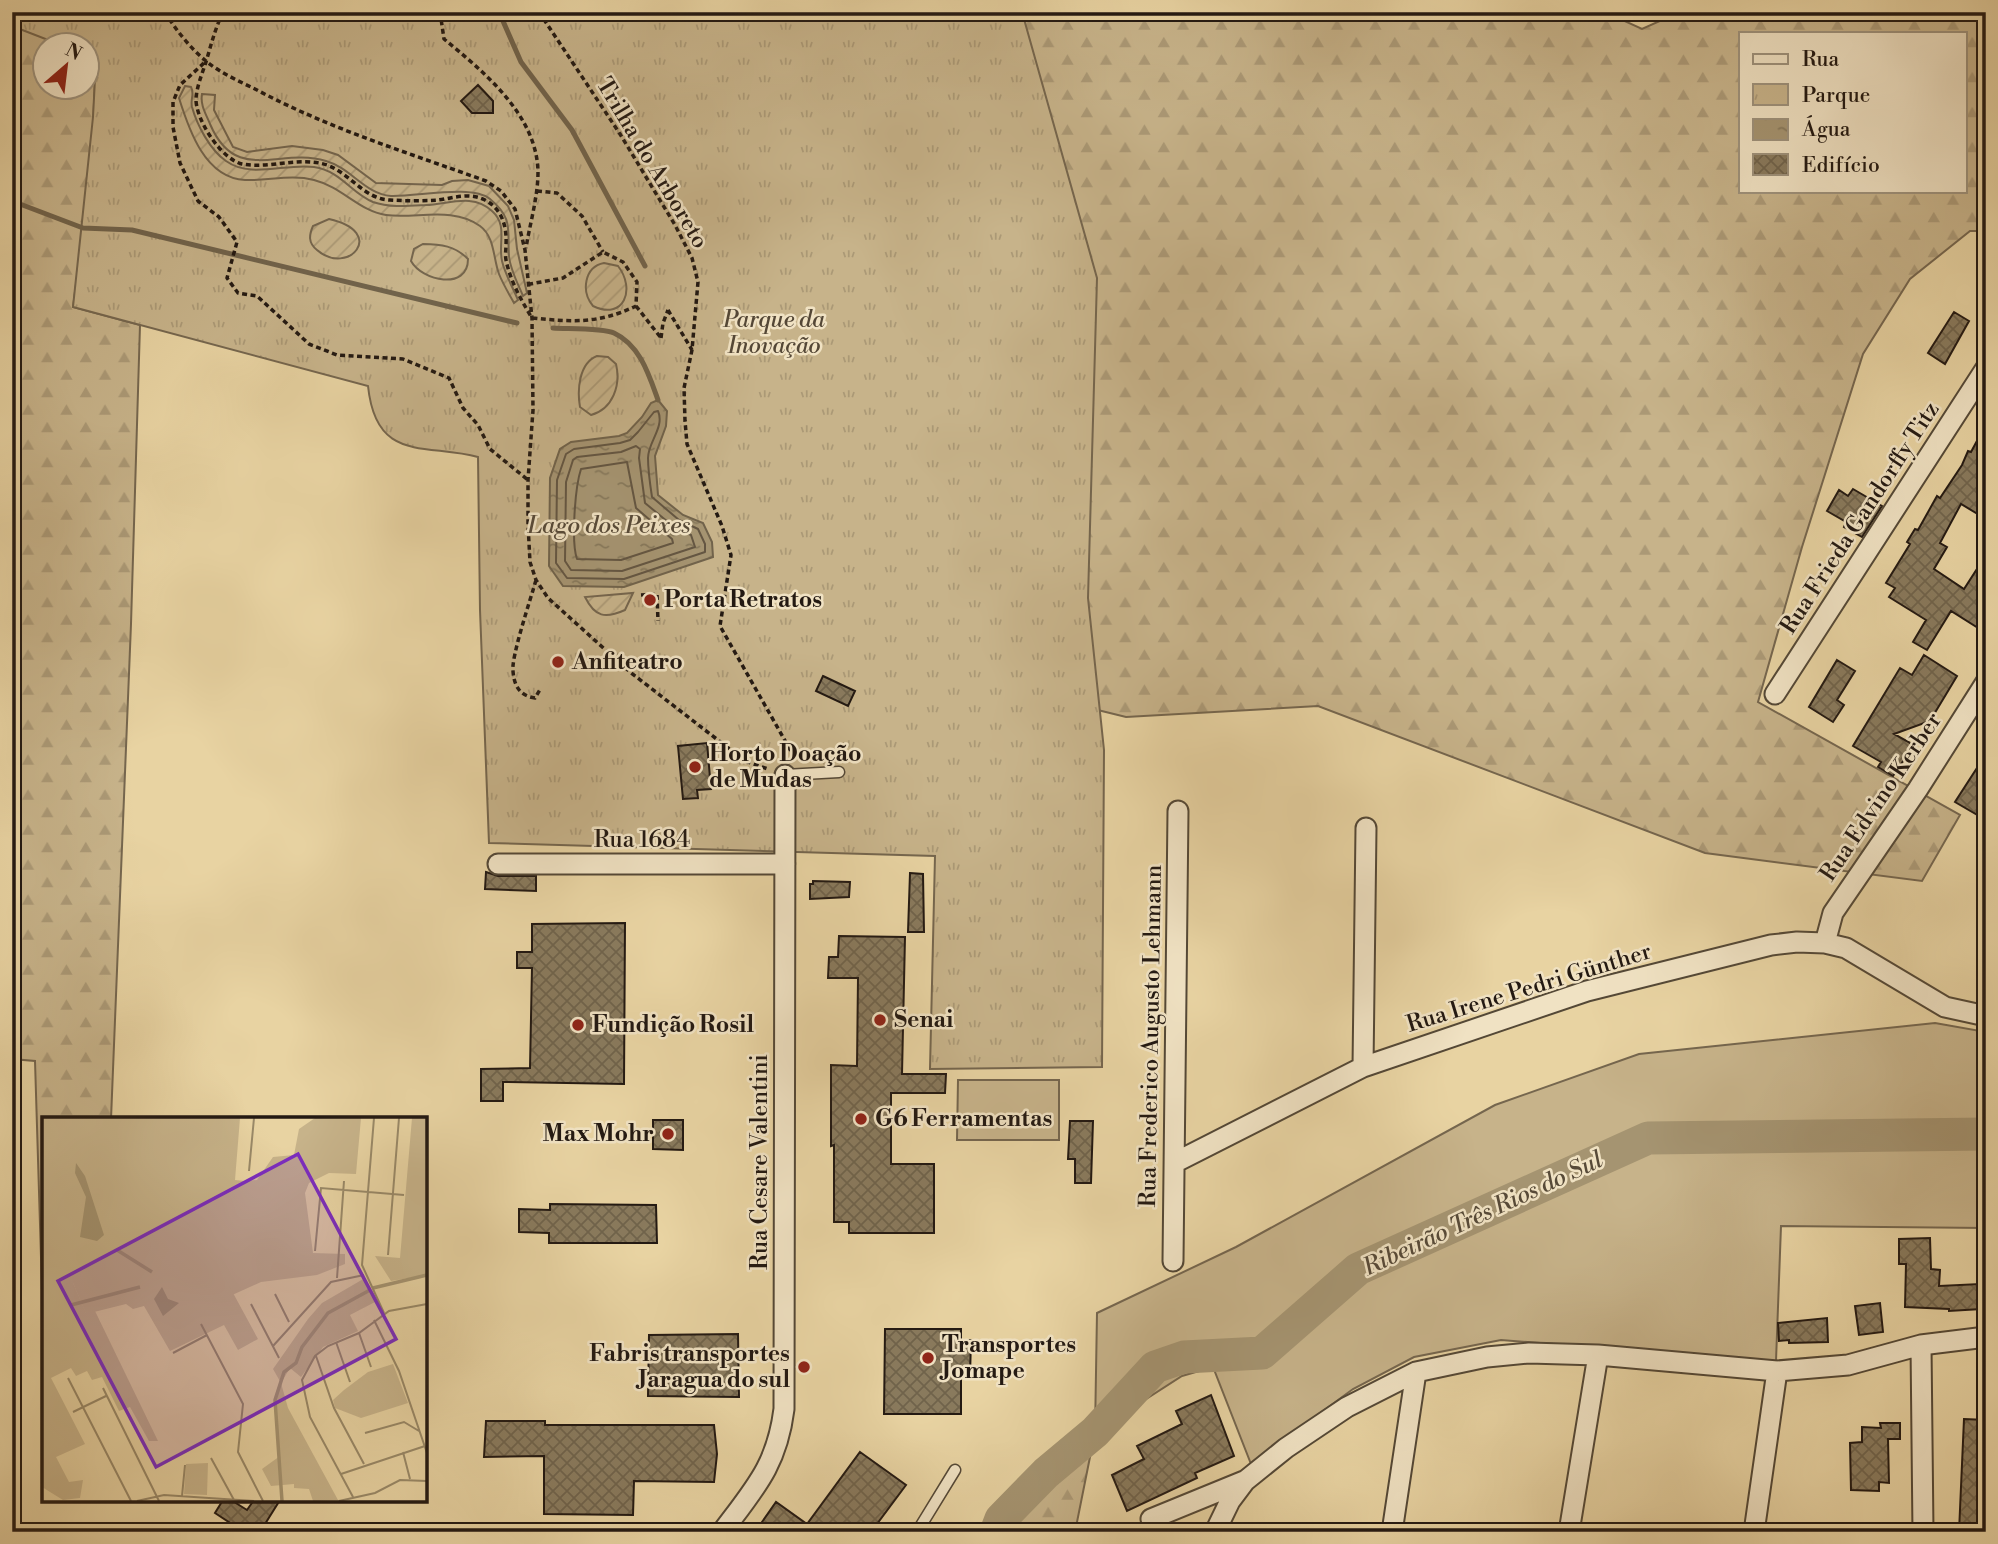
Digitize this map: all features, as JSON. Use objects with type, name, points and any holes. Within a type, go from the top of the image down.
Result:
[{"type":"street","name":"Rua Frieda Gandorffy Titz","points":[[1775,694],[1986,368]]},
{"type":"street","name":"Rua Edvino Kerber","points":[[1825,943],[1833,913],[1918,789],[1986,682]]},
{"type":"street","name":"Rua Cesare Valentini","points":[[723,1532],[772,1460],[784,1409],[785,864],[791,775]]},
{"type":"street","name":"Rua Frederico Augusto Lehmann","points":[[1173,1261],[1178,811]]},
{"type":"street","points":[[1363,1067],[1366,828]]},
{"type":"street","name":"Rua 1684","points":[[498,864],[785,864]]},
{"type":"street","name":"Rua Irene Pedri Günther","points":[[1176,1162],[1363,1067],[1587,990],[1772,946],[1797,942],[1825,943],[1846,948],[1945,1007],[1986,1016]]},
{"type":"street","points":[[1215,1532],[1230,1501],[1245,1481],[1286,1448],[1347,1407],[1416,1372],[1487,1357],[1529,1353],[1598,1355],[1777,1371],[1848,1365],[1921,1345],[1986,1337]]},
{"type":"street","points":[[1921,1345],[1923,1532]]},
{"type":"street","points":[[1569,1532],[1598,1355]]},
{"type":"street","points":[[1754,1532],[1777,1371]]},
{"type":"street","points":[[1392,1532],[1416,1372]]},
{"type":"street","points":[[1152,1519],[1245,1481]]},
{"type":"lane","points":[[791,775],[839,772]]},
{"type":"lane","points":[[916,1532],[955,1470]]},
{"type":"path","points":[[165,12],[171,23],[206,62],[290,108],[345,131],[485,181],[501,191],[515,209],[530,285],[533,410],[528,480],[530,562],[536,580],[548,598],[630,673],[745,761],[791,775]]},
{"type":"path","points":[[223,12],[213,33],[196,102],[217,148],[229,159],[252,165],[313,163],[328,166],[373,198],[425,200],[466,195],[484,200],[503,217],[505,258],[521,299],[532,318]]},
{"type":"path","points":[[440,12],[443,38],[478,67],[509,102],[529,131],[538,171],[525,250]]},
{"type":"path","name":"Trilha do Arboreto","points":[[539,12],[620,134],[692,258],[698,282],[692,350],[684,388],[687,444],[731,555],[720,626],[795,757],[791,775]]},
{"type":"path","points":[[206,62],[180,85],[173,102],[173,127],[180,163],[198,201],[219,217],[237,242],[227,278],[238,293],[257,296],[309,344],[337,355],[402,359],[449,378],[463,408],[478,425],[490,449],[528,480]]},
{"type":"path","points":[[536,191],[557,193],[582,216],[603,252],[623,262],[637,282],[636,306],[661,338],[668,310],[692,350]]},
{"type":"path","points":[[530,285],[563,278],[603,252]]},
{"type":"path","points":[[532,318],[572,322],[612,317],[636,306]]},
{"type":"path","points":[[536,580],[512,669],[517,688],[526,697],[535,698],[541,688]]},
{"type":"path","points":[[641,595],[657,594],[658,621]]},
{"type":"green space","points":[[12,12],[98,12],[97,32],[32,32],[32,102],[94,102],[91,171],[73,307],[140,325],[111,1117],[42,1117],[42,1290],[35,1061],[12,1059]]},
{"type":"green space","name":"Parque da Inovação","points":[[12,12],[1022,12],[1097,278],[1088,598],[1104,750],[1102,1067],[930,1069],[935,856],[489,843],[480,610],[478,457],[422,449],[392,439],[381,428],[373,411],[368,386],[73,307],[94,102],[102,102],[102,32],[32,34],[12,26]]},
{"type":"green space","points":[[541,12],[1605,12],[1642,29],[1680,12],[1986,12],[1986,231],[1970,231],[1910,279],[1863,354],[1802,547],[1758,702],[1960,815],[1922,881],[1705,853],[1318,706],[1126,717],[980,681]]},
{"type":"green space","points":[[185,86],[191,87],[192,107],[205,137],[220,156],[236,166],[257,170],[303,166],[323,169],[339,177],[365,198],[386,205],[413,206],[469,201],[485,206],[500,222],[502,261],[518,300],[514,303],[501,278],[485,231],[469,220],[434,214],[386,215],[367,209],[324,183],[314,180],[245,180],[219,171],[201,150],[188,124],[179,98]]},
{"type":"green space","points":[[202,94],[215,95],[214,110],[233,147],[247,152],[292,146],[323,150],[338,155],[376,183],[442,185],[468,180],[489,186],[508,206],[514,220],[517,249],[527,293],[523,296],[511,266],[506,219],[490,199],[471,192],[391,196],[373,191],[343,169],[326,161],[309,158],[246,159],[232,154],[221,143],[210,124]]},
{"type":"green space","points":[[329,219],[347,225],[356,233],[359,242],[357,250],[340,258],[329,257],[312,245],[310,236],[313,226]]},
{"type":"green space","points":[[423,244],[442,245],[458,251],[468,259],[466,269],[461,276],[453,279],[444,280],[425,274],[411,261],[414,249]]},
{"type":"green space","points":[[604,263],[618,266],[626,284],[626,293],[619,306],[604,310],[593,306],[589,300],[586,281],[592,269]]},
{"type":"green space","points":[[597,356],[608,357],[616,364],[617,380],[610,402],[591,415],[580,407],[579,385],[586,365]]},
{"type":"green space","points":[[633,593],[625,610],[612,615],[597,612],[585,597]]},
{"type":"green space","points":[[1935,1023],[1986,1032],[1986,1228],[1781,1226],[1776,1361],[1501,1340],[1414,1357],[1353,1389],[1251,1464],[1213,1367],[1182,1376],[1095,1432],[1097,1313],[1236,1247],[1495,1105],[1639,1054]]},
{"type":"green space","points":[[958,1080],[1059,1080],[1059,1140],[957,1140]]},
{"type":"green space","points":[[1095,1432],[1075,1532],[996,1532],[1003,1518],[1026,1491]]},
{"type":"water","name":"Lago dos Peixes","points":[[658,400],[667,411],[666,426],[655,456],[658,495],[683,515],[703,523],[712,542],[713,557],[624,587],[563,586],[549,566],[550,478],[560,449],[571,442],[627,433],[651,403]]},
{"type":"building","points":[[478,85],[493,101],[493,113],[472,113],[461,101]]},
{"type":"building","points":[[1954,312],[1969,321],[1945,364],[1928,353]]},
{"type":"building","points":[[1986,424],[1986,519],[1961,504],[1940,543],[1947,547],[1934,569],[1964,589],[1986,555],[1986,633],[1951,611],[1927,650],[1913,642],[1926,620],[1889,597],[1895,588],[1886,583],[1910,544],[1907,542],[1915,529],[1918,530],[1937,496],[1940,498]]},
{"type":"building","points":[[1853,489],[1882,506],[1862,537],[1844,527],[1846,522],[1827,511],[1839,490],[1848,496]]},
{"type":"building","points":[[1924,655],[1957,676],[1930,721],[1894,734],[1914,745],[1893,776],[1878,767],[1881,762],[1853,746],[1900,668],[1912,675]]},
{"type":"building","points":[[1837,660],[1855,671],[1837,700],[1844,705],[1833,722],[1809,707]]},
{"type":"building","points":[[823,676],[855,691],[848,706],[816,691]]},
{"type":"building","name":"Horto Doação de Mudas","points":[[707,743],[711,789],[697,790],[698,798],[683,799],[678,746]]},
{"type":"building","points":[[1986,754],[1986,820],[1955,802]]},
{"type":"building","points":[[486,872],[498,876],[536,876],[536,891],[485,889]]},
{"type":"building","points":[[910,873],[923,874],[924,932],[908,932]]},
{"type":"building","points":[[813,881],[850,882],[849,897],[810,899],[810,884],[813,884]]},
{"type":"building","name":"Fundição Rosil","points":[[625,923],[624,1084],[503,1082],[503,1101],[481,1101],[481,1069],[530,1068],[532,968],[517,968],[517,952],[532,952],[532,924]]},
{"type":"building","points":[[839,936],[905,937],[902,1074],[946,1074],[945,1093],[891,1093],[891,1164],[934,1164],[934,1233],[849,1233],[849,1222],[834,1222],[831,1065],[857,1066],[858,978],[828,978],[829,957],[838,957]]},
{"type":"building","name":"Max Mohr","points":[[653,1120],[683,1120],[683,1150],[653,1149]]},
{"type":"building","points":[[1070,1121],[1093,1121],[1091,1183],[1075,1183],[1075,1159],[1068,1159]]},
{"type":"building","points":[[550,1204],[656,1205],[657,1243],[549,1243],[549,1233],[519,1232],[519,1209],[550,1210]]},
{"type":"building","points":[[1930,1238],[1931,1269],[1940,1270],[1939,1286],[1980,1284],[1981,1309],[1949,1311],[1905,1307],[1906,1264],[1899,1264],[1899,1239]]},
{"type":"building","points":[[1880,1303],[1883,1332],[1859,1335],[1855,1306]]},
{"type":"building","points":[[1827,1318],[1828,1342],[1779,1341],[1778,1323]]},
{"type":"building","name":"Transportes Jomape","points":[[885,1329],[961,1329],[961,1340],[971,1340],[970,1376],[961,1375],[961,1414],[884,1414]]},
{"type":"building","points":[[738,1334],[739,1397],[648,1396],[649,1335]]},
{"type":"building","points":[[1211,1395],[1234,1456],[1195,1473],[1197,1478],[1127,1511],[1112,1475],[1144,1459],[1137,1446],[1182,1424],[1176,1411]]},
{"type":"building","points":[[1964,1419],[1986,1420],[1986,1532],[1959,1532]]},
{"type":"building","points":[[486,1421],[545,1421],[545,1425],[714,1425],[717,1454],[714,1482],[634,1481],[633,1515],[544,1514],[544,1456],[484,1457]]},
{"type":"building","points":[[1880,1423],[1900,1423],[1900,1439],[1888,1439],[1889,1483],[1879,1482],[1879,1491],[1851,1490],[1850,1443],[1862,1442],[1862,1427],[1881,1428]]},
{"type":"building","points":[[860,1452],[906,1485],[871,1532],[755,1532],[776,1502],[807,1524]]},
{"type":"building","points":[[222,1502],[234,1502],[247,1510],[253,1502],[279,1502],[260,1532],[244,1532],[215,1513]]},
{"type":"waterway","points":[[499,12],[521,62],[572,130],[645,266]]},
{"type":"waterway","points":[[12,201],[83,228],[132,230],[517,323]]},
{"type":"waterway","points":[[553,328],[602,330],[623,338],[637,353],[658,400]]},
{"type":"waterway","name":"Ribeirão Três Rios do Sul","points":[[996,1532],[1001,1519],[1046,1473],[1095,1432],[1155,1367],[1184,1357],[1262,1353],[1358,1269],[1648,1138],[1986,1134]]},
{"type":"place","name":"Porta Retratos","points":[[650,600]]},
{"type":"place","name":"Anfiteatro","points":[[558,662]]},
{"type":"place","name":"Horto Doação de Mudas","points":[[695,767]]},
{"type":"place","name":"Senai","points":[[880,1020]]},
{"type":"place","name":"Fundição Rosil","points":[[578,1025]]},
{"type":"place","name":"G6 Ferramentas","points":[[861,1119]]},
{"type":"place","name":"Max Mohr","points":[[668,1134]]},
{"type":"place","name":"Transportes Jomape","points":[[928,1358]]},
{"type":"place","name":"Fabris transportes Jaragua do sul","points":[[804,1367]]}]
